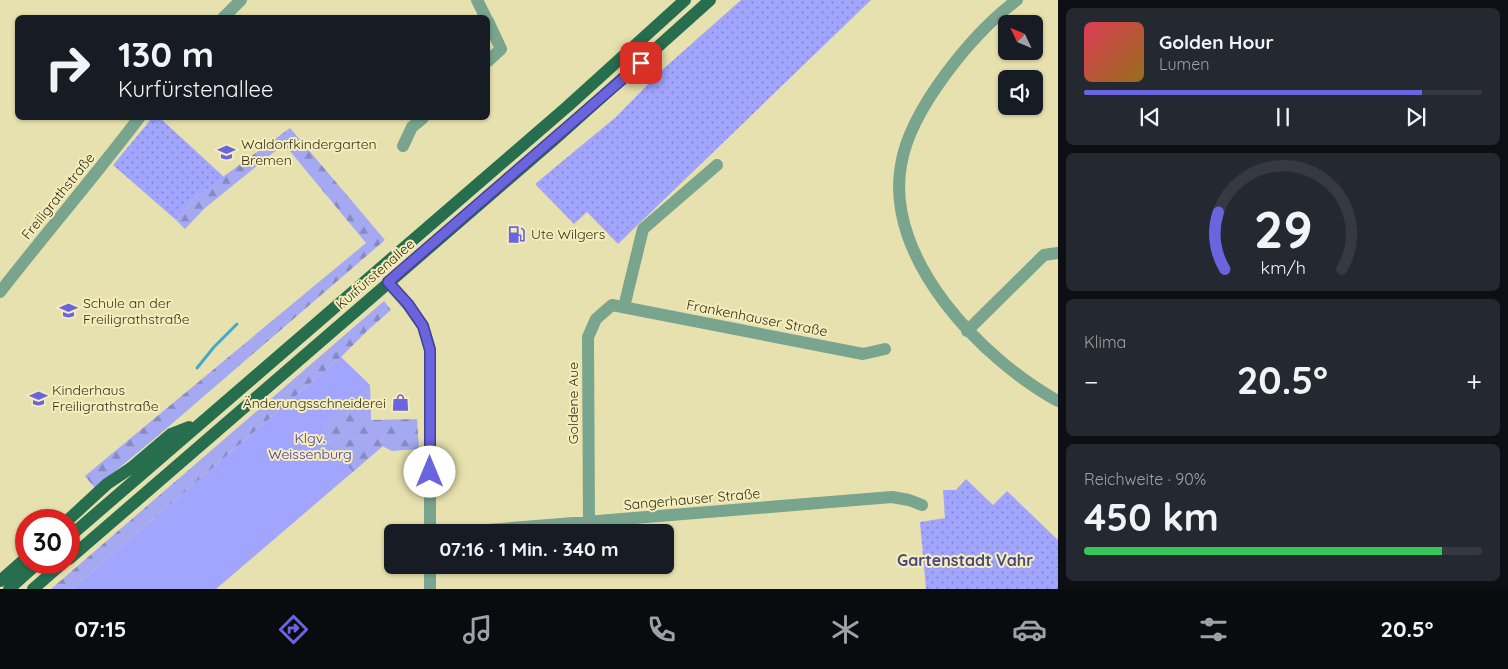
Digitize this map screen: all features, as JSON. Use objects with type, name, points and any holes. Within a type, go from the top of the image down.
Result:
[{"type":"main road","name":"Kurfürstenallee","points":[[80,527],[568,106],[685,0]]},
{"type":"main road","name":"Kurfürstenallee","points":[[701,10],[710,0]]},
{"type":"main road","name":"Kurfürstenallee","points":[[80,548],[555,139],[701,10],[715,0]]},
{"type":"main road","name":"Kurfürstenallee","points":[[80,509],[107,484],[131,468],[172,434],[201,422]]},
{"type":"main road","points":[[0,581],[15,568]]},
{"type":"main road","points":[[9,589],[26,574]]},
{"type":"main road","points":[[34,589],[51,574]]},
{"type":"street","points":[[477,0],[484,15]]},
{"type":"street","points":[[1017,0],[985,27],[961,54],[948,71],[913,128],[900,166],[902,216],[909,239],[924,269],[946,306],[967,331],[1028,384],[1058,401]]},
{"type":"street","points":[[226,15],[239,1]]},
{"type":"street","points":[[490,25],[501,49],[490,59]]},
{"type":"street","name":"Freiligrathstraße","points":[[0,292],[49,229],[98,171],[136,120]]},
{"type":"street","points":[[403,146],[412,127],[421,120]]},
{"type":"street","points":[[624,306],[643,229],[718,165]]},
{"type":"street","points":[[967,331],[1044,255],[1058,253]]},
{"type":"street","points":[[388,282],[408,304],[423,326],[430,350],[430,524]]},
{"type":"street","name":"Goldene Aue","points":[[589,523],[588,337],[596,318],[612,305],[624,306]]},
{"type":"street","name":"Frankenhauser Straße","points":[[624,306],[862,354],[884,349]]},
{"type":"street","name":"Sangerhauser Straße","points":[[575,524],[892,497],[922,505]]},
{"type":"street","points":[[430,574],[430,589]]},
{"type":"green space","points":[[741,0],[871,0],[618,244],[587,212],[574,224],[535,184],[616,117],[661,71]]},
{"type":"green space","points":[[150,120],[162,120],[224,177],[194,198],[176,220],[113,165]]},
{"type":"green space","points":[[290,128],[385,240],[95,488],[85,476],[366,243],[284,144],[205,208],[185,229],[176,220],[194,198]]},
{"type":"green space","points":[[384,301],[391,310],[341,357],[72,589],[51,589],[68,574],[80,574],[80,564]]},
{"type":"green space","name":"Klgv. Weissenburg","points":[[341,357],[370,385],[371,420],[383,446],[216,589],[72,589]]},
{"type":"green space","points":[[370,385],[371,420],[417,419],[419,449],[392,451],[382,446],[353,472],[329,444],[322,425]]},
{"type":"green space","points":[[966,479],[993,505],[1007,491],[1058,540],[1058,589],[926,589],[920,522],[945,518],[943,490],[956,490]]},
{"type":"waterway","points":[[197,368],[214,347],[237,324]]},
{"type":"place","name":"Waldorfkindergarten Bremen","points":[[227,152]]},
{"type":"place","name":"Ute Wilgers","points":[[517,234]]},
{"type":"place","name":"Schule an der Freiligrathstraße","points":[[69,311]]},
{"type":"place","name":"Kinderhaus Freiligrathstraße","points":[[38,398]]},
{"type":"place","name":"Änderungsschneiderei","points":[[400,403]]},
{"type":"district","name":"Gartenstadt Vahr","points":[[965,560]]},
{"type":"route","points":[[430,472],[430,350],[423,326],[408,304],[388,282],[641,63]]}]
